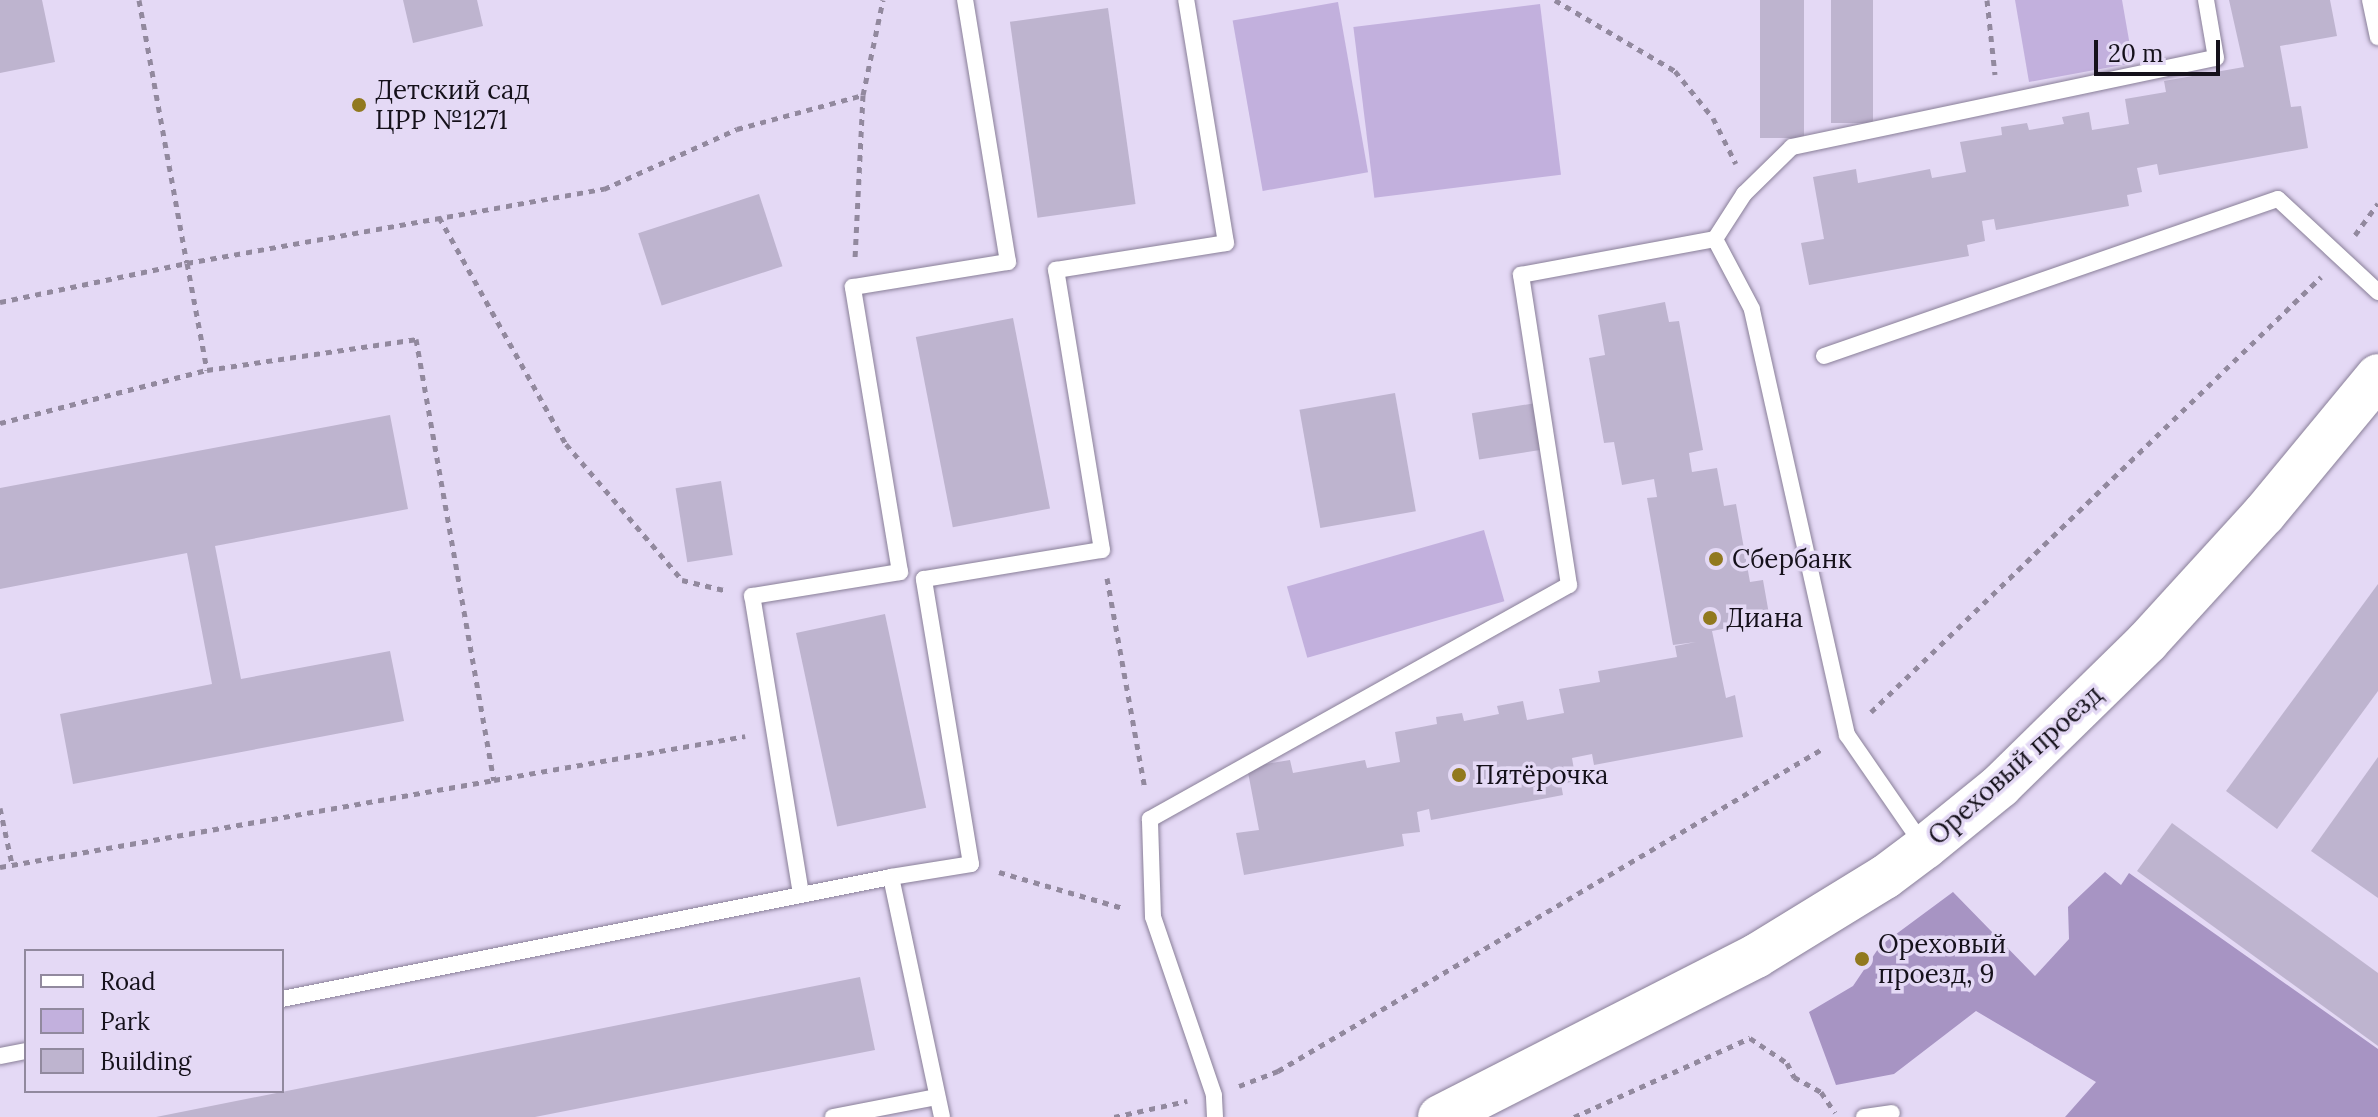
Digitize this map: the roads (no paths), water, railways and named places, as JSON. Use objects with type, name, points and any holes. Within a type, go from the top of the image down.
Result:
[{"type":"street","name":"Ореховый проезд","points":[[1461,1113],[1756,956],[1885,877],[1925,847],[2000,786],[2147,642],[2264,514],[2378,376]]},
{"type":"lane","points":[[801,894],[771,732],[752,596],[900,572],[853,287],[1008,262],[965,0]]},
{"type":"lane","points":[[284,999],[801,894],[971,864],[924,579],[1102,550],[1056,270],[1226,243],[1186,0]]},
{"type":"lane","points":[[1215,1117],[1214,1095],[1153,917],[1150,819],[1569,585],[1521,275],[1715,239],[1744,194],[1792,147],[2216,58],[2206,0]]},
{"type":"lane","points":[[2370,0],[2378,37]]},
{"type":"lane","points":[[1824,356],[2278,199],[2378,292]]},
{"type":"lane","points":[[1715,239],[1752,309],[1847,735],[1925,847]]},
{"type":"lane","points":[[891,877],[942,1117]]},
{"type":"lane","points":[[0,1056],[24,1051]]},
{"type":"lane","points":[[833,1117],[937,1097]]},
{"type":"lane","points":[[1864,1117],[1892,1113]]},
{"type":"place","name":"Детский сад ЦРР №1271","points":[[359,105]]},
{"type":"place","name":"Сбербанк","points":[[1716,559]]},
{"type":"place","name":"Диана","points":[[1710,618]]},
{"type":"place","name":"Пятёрочка","points":[[1459,775]]},
{"type":"place","name":"Ореховый проезд, 9","points":[[1862,959]]}]
